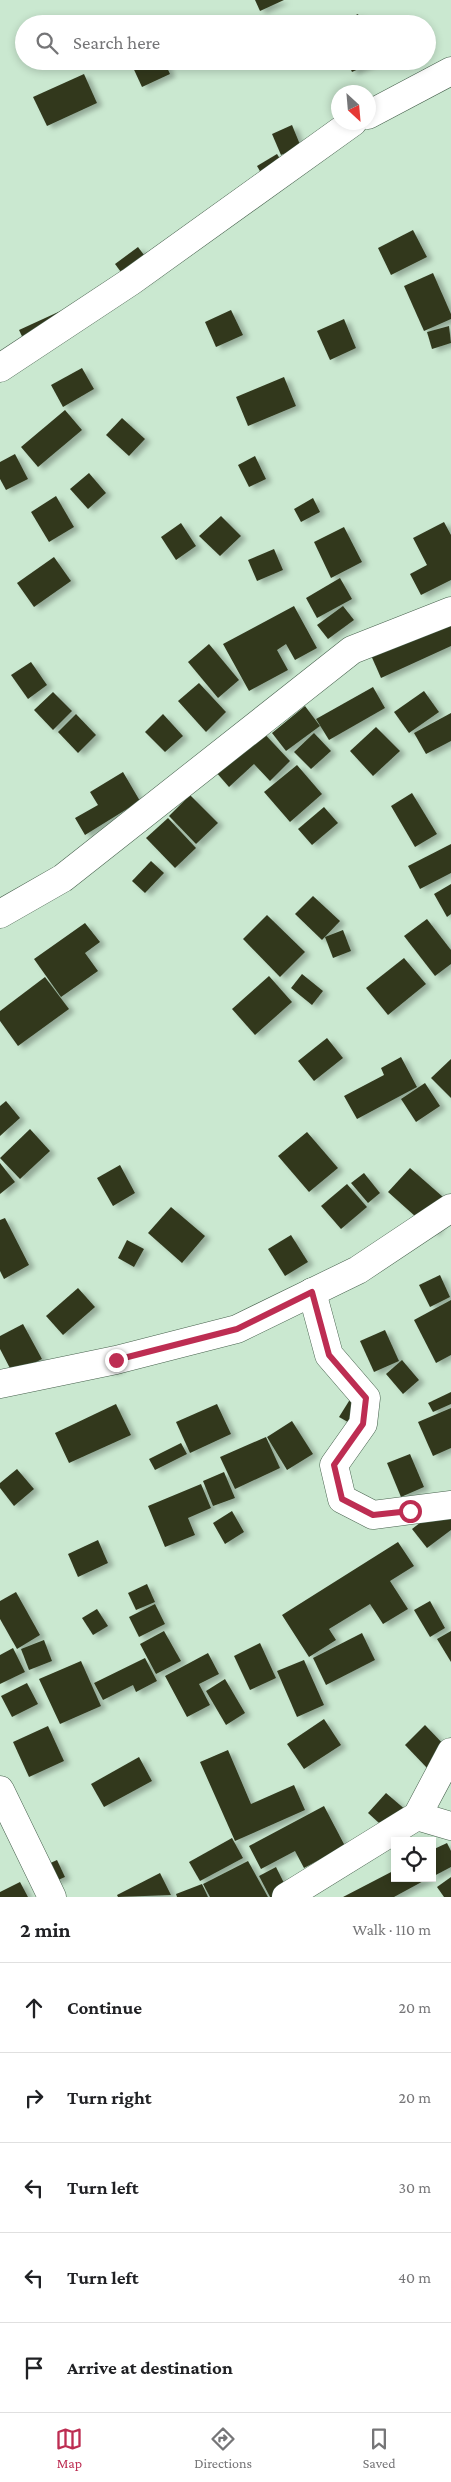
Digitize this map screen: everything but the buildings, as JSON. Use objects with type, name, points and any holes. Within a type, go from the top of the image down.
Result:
[{"type":"street","points":[[376,110],[451,71]]},
{"type":"street","points":[[0,368],[130,282],[342,130]]},
{"type":"street","points":[[0,914],[63,878],[352,650],[451,611]]},
{"type":"street","points":[[0,1384],[116,1360],[237,1329],[358,1270],[451,1208]]},
{"type":"street","points":[[312,1292],[329,1355],[366,1398],[363,1424],[334,1465],[342,1499],[373,1515],[451,1505]]},
{"type":"street","points":[[286,1897],[417,1816],[451,1752]]},
{"type":"street","points":[[0,1790],[52,1897]]},
{"type":"street","points":[[417,1816],[451,1826]]},
{"type":"route","points":[[116,1360],[237,1329],[312,1292],[329,1355],[366,1398],[363,1424],[334,1465],[342,1499],[373,1515],[410,1511]]}]
